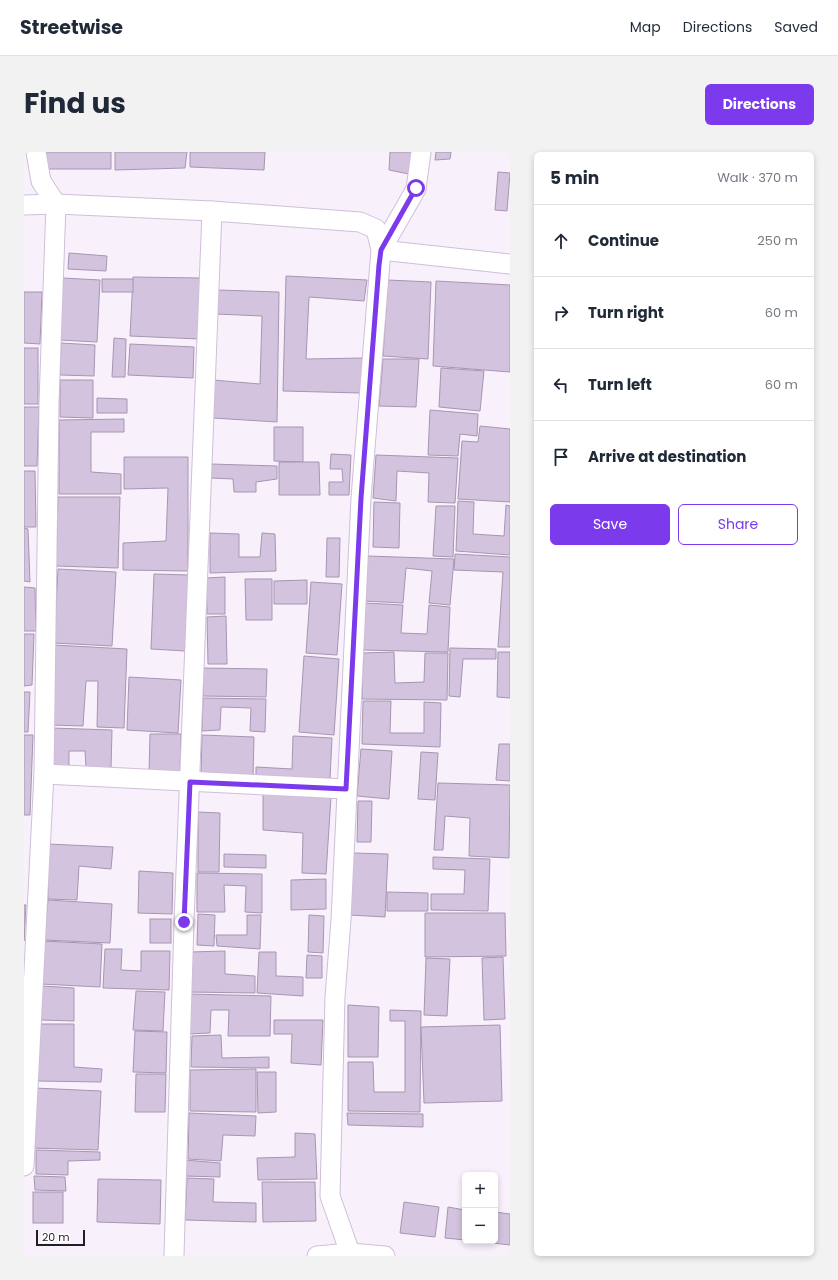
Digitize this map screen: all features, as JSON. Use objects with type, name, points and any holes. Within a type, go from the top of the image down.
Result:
[{"type":"street","points":[[24,1166],[44,774],[49,403],[56,204],[41,181],[36,152]]},
{"type":"street","points":[[381,250],[416,188],[421,152]]},
{"type":"street","points":[[24,205],[56,204],[212,211],[360,222],[376,229],[381,250],[361,498],[346,789],[341,920],[335,997],[330,1196],[350,1253]]},
{"type":"street","points":[[174,1256],[184,922],[212,211]]},
{"type":"street","points":[[381,250],[510,264]]},
{"type":"street","points":[[44,774],[346,789]]},
{"type":"street","points":[[316,1256],[350,1253],[385,1256]]},
{"type":"building","points":[[42,152],[111,152],[111,169],[43,169]]},
{"type":"building","points":[[115,152],[187,152],[185,168],[115,170]]},
{"type":"building","points":[[190,152],[265,152],[264,170],[190,167]]},
{"type":"building","points":[[390,152],[412,152],[409,174],[389,170]]},
{"type":"building","points":[[436,152],[451,152],[450,159],[435,160]]},
{"type":"building","points":[[498,172],[510,173],[507,211],[495,210]]},
{"type":"building","points":[[69,253],[107,256],[106,271],[68,269]]},
{"type":"building","points":[[286,276],[367,280],[364,301],[309,297],[306,359],[363,358],[361,393],[283,391]]},
{"type":"building","points":[[133,277],[200,278],[199,339],[130,336]]},
{"type":"building","points":[[63,278],[100,280],[97,342],[60,340]]},
{"type":"building","points":[[102,279],[133,279],[133,292],[102,292]]},
{"type":"building","points":[[388,280],[431,282],[428,359],[383,356]]},
{"type":"building","points":[[436,281],[510,285],[510,372],[433,366]]},
{"type":"building","points":[[218,290],[279,292],[277,422],[213,418],[213,380],[260,384],[262,316],[216,314]]},
{"type":"building","points":[[24,292],[42,292],[40,344],[24,343]]},
{"type":"building","points":[[114,338],[126,339],[125,377],[112,377]]},
{"type":"building","points":[[61,343],[95,345],[94,376],[60,375]]},
{"type":"building","points":[[130,344],[194,347],[193,378],[128,375]]},
{"type":"building","points":[[24,348],[38,348],[38,404],[24,404]]},
{"type":"building","points":[[383,359],[419,359],[416,407],[379,406]]},
{"type":"building","points":[[441,368],[484,371],[480,411],[439,407]]},
{"type":"building","points":[[60,380],[93,380],[93,418],[60,417]]},
{"type":"building","points":[[97,398],[127,399],[127,413],[97,413]]},
{"type":"building","points":[[24,407],[39,407],[37,466],[24,466]]},
{"type":"building","points":[[430,410],[478,414],[477,436],[460,434],[458,456],[428,455]]},
{"type":"building","points":[[124,419],[124,432],[91,432],[91,472],[121,474],[121,494],[59,494],[59,420]]},
{"type":"building","points":[[480,426],[510,429],[510,502],[458,499],[462,441],[478,442]]},
{"type":"building","points":[[274,427],[303,427],[303,462],[274,461]]},
{"type":"building","points":[[331,454],[351,455],[349,495],[329,495],[329,482],[343,482],[342,469],[330,469]]},
{"type":"building","points":[[376,455],[458,458],[455,503],[428,502],[429,473],[397,471],[396,501],[373,498]]},
{"type":"building","points":[[124,457],[188,457],[188,571],[123,570],[123,543],[166,541],[168,488],[124,489]]},
{"type":"building","points":[[279,462],[319,462],[320,495],[279,495]]},
{"type":"building","points":[[211,464],[277,466],[277,479],[256,482],[256,492],[234,492],[233,479],[211,478]]},
{"type":"building","points":[[24,471],[35,471],[36,527],[24,527]]},
{"type":"building","points":[[58,497],[120,497],[118,568],[56,566]]},
{"type":"building","points":[[458,501],[474,502],[473,534],[504,536],[506,505],[510,506],[510,555],[456,551]]},
{"type":"building","points":[[374,502],[400,503],[399,548],[373,547]]},
{"type":"building","points":[[436,506],[455,506],[453,557],[433,556]]},
{"type":"building","points":[[24,528],[28,529],[30,582],[24,581]]},
{"type":"building","points":[[210,533],[239,534],[239,557],[260,557],[262,533],[275,534],[276,571],[210,573]]},
{"type":"building","points":[[327,538],[340,538],[339,577],[326,577]]},
{"type":"building","points":[[455,554],[510,557],[510,647],[498,647],[503,572],[454,570]]},
{"type":"building","points":[[368,556],[454,559],[450,605],[429,603],[432,571],[406,568],[403,603],[363,601]]},
{"type":"building","points":[[58,569],[116,572],[112,646],[54,643]]},
{"type":"building","points":[[154,574],[189,575],[185,651],[151,649]]},
{"type":"building","points":[[225,577],[225,614],[207,614],[206,578]]},
{"type":"building","points":[[245,579],[272,579],[272,620],[246,620]]},
{"type":"building","points":[[307,580],[307,604],[274,604],[274,581]]},
{"type":"building","points":[[311,582],[342,584],[337,655],[306,653]]},
{"type":"building","points":[[24,587],[35,588],[36,631],[24,631]]},
{"type":"building","points":[[364,603],[403,605],[401,633],[427,634],[429,605],[450,607],[448,652],[363,650]]},
{"type":"building","points":[[226,616],[227,664],[208,664],[207,617]]},
{"type":"building","points":[[24,634],[34,634],[32,685],[24,686]]},
{"type":"building","points":[[54,645],[127,649],[124,728],[97,727],[98,681],[86,681],[83,726],[50,725]]},
{"type":"building","points":[[450,648],[496,649],[496,659],[463,659],[460,697],[449,696]]},
{"type":"building","points":[[394,652],[395,683],[424,682],[425,653],[448,653],[447,700],[362,699],[363,653]]},
{"type":"building","points":[[498,652],[510,652],[510,698],[497,697]]},
{"type":"building","points":[[304,656],[339,659],[334,735],[299,732]]},
{"type":"building","points":[[203,668],[267,669],[266,697],[203,696]]},
{"type":"building","points":[[129,677],[181,680],[178,733],[127,730]]},
{"type":"building","points":[[24,692],[30,692],[28,732],[24,732]]},
{"type":"building","points":[[203,698],[266,699],[265,732],[250,731],[251,708],[221,707],[220,730],[202,731]]},
{"type":"building","points":[[363,701],[391,701],[390,733],[424,733],[424,702],[441,703],[440,747],[362,744]]},
{"type":"building","points":[[51,728],[112,730],[111,769],[86,767],[85,751],[69,751],[69,767],[49,767]]},
{"type":"building","points":[[150,734],[181,734],[180,773],[149,772]]},
{"type":"building","points":[[24,735],[33,735],[30,815],[24,815]]},
{"type":"building","points":[[202,735],[254,737],[253,777],[201,775]]},
{"type":"building","points":[[293,736],[332,738],[330,779],[256,777],[256,767],[292,769]]},
{"type":"building","points":[[499,744],[510,744],[510,781],[496,780]]},
{"type":"building","points":[[361,749],[392,751],[389,799],[357,796]]},
{"type":"building","points":[[421,752],[438,753],[435,800],[418,799]]},
{"type":"building","points":[[438,783],[510,785],[509,858],[469,856],[470,818],[445,816],[443,850],[434,850]]},
{"type":"building","points":[[263,793],[331,797],[326,874],[302,873],[303,833],[263,830]]},
{"type":"building","points":[[358,801],[372,801],[371,842],[357,842]]},
{"type":"building","points":[[198,812],[220,813],[219,872],[198,872]]},
{"type":"building","points":[[48,844],[113,847],[111,869],[79,866],[77,900],[48,899]]},
{"type":"building","points":[[353,853],[388,854],[385,917],[350,915]]},
{"type":"building","points":[[224,854],[266,855],[266,868],[224,867]]},
{"type":"building","points":[[433,857],[490,859],[488,911],[431,910],[431,894],[464,894],[465,870],[433,869]]},
{"type":"building","points":[[139,871],[173,873],[172,914],[138,913]]},
{"type":"building","points":[[197,873],[262,874],[262,913],[245,912],[246,886],[224,885],[225,912],[197,912]]},
{"type":"building","points":[[326,879],[326,909],[291,910],[291,880]]},
{"type":"building","points":[[387,892],[428,893],[428,911],[387,911]]},
{"type":"building","points":[[48,900],[112,904],[110,943],[44,940]]},
{"type":"building","points":[[24,905],[26,905],[24,941]]},
{"type":"building","points":[[425,913],[505,913],[506,956],[425,957]]},
{"type":"building","points":[[198,914],[215,915],[214,946],[197,945]]},
{"type":"building","points":[[247,915],[261,915],[260,949],[217,946],[216,935],[247,935]]},
{"type":"building","points":[[309,915],[324,916],[323,953],[308,952]]},
{"type":"building","points":[[150,919],[171,919],[171,943],[150,943]]},
{"type":"building","points":[[43,941],[102,944],[100,987],[41,984]]},
{"type":"building","points":[[105,949],[122,949],[121,970],[141,971],[141,951],[170,951],[169,990],[103,988]]},
{"type":"building","points":[[225,951],[225,974],[255,976],[255,993],[189,992],[190,952]]},
{"type":"building","points":[[259,952],[276,952],[276,976],[303,977],[303,996],[257,993]]},
{"type":"building","points":[[307,955],[322,956],[322,978],[306,978]]},
{"type":"building","points":[[503,957],[505,1019],[484,1020],[482,958]]},
{"type":"building","points":[[426,958],[450,959],[447,1016],[424,1015]]},
{"type":"building","points":[[42,986],[74,988],[74,1021],[41,1020]]},
{"type":"building","points":[[136,991],[165,992],[163,1031],[133,1030]]},
{"type":"building","points":[[189,994],[271,996],[270,1036],[228,1036],[229,1010],[211,1010],[210,1033],[188,1034]]},
{"type":"building","points":[[348,1005],[379,1007],[378,1057],[348,1057]]},
{"type":"building","points":[[390,1010],[421,1011],[420,1112],[348,1111],[348,1062],[373,1062],[374,1092],[405,1092],[405,1021],[390,1021]]},
{"type":"building","points":[[274,1020],[323,1020],[321,1065],[291,1063],[292,1034],[274,1034]]},
{"type":"building","points":[[39,1024],[74,1024],[74,1067],[102,1069],[101,1082],[38,1081]]},
{"type":"building","points":[[500,1025],[502,1101],[424,1103],[421,1027]]},
{"type":"building","points":[[135,1031],[167,1032],[166,1073],[133,1072]]},
{"type":"building","points":[[221,1035],[222,1058],[269,1057],[269,1068],[191,1067],[192,1036]]},
{"type":"building","points":[[256,1069],[256,1112],[190,1111],[190,1070]]},
{"type":"building","points":[[257,1072],[276,1072],[276,1112],[258,1113]]},
{"type":"building","points":[[136,1074],[166,1074],[165,1112],[135,1112]]},
{"type":"building","points":[[34,1088],[101,1091],[98,1150],[31,1148]]},
{"type":"building","points":[[189,1113],[256,1116],[255,1136],[223,1135],[221,1161],[188,1159]]},
{"type":"building","points":[[347,1113],[423,1114],[423,1127],[348,1125]]},
{"type":"building","points":[[295,1133],[315,1134],[317,1179],[258,1180],[257,1158],[295,1157]]},
{"type":"building","points":[[36,1150],[100,1152],[100,1160],[68,1161],[68,1175],[36,1174]]},
{"type":"building","points":[[185,1160],[220,1163],[220,1177],[184,1176]]},
{"type":"building","points":[[34,1176],[65,1177],[66,1191],[35,1190]]},
{"type":"building","points":[[187,1178],[214,1179],[213,1202],[256,1203],[256,1222],[185,1220]]},
{"type":"building","points":[[98,1179],[161,1180],[160,1224],[97,1222]]},
{"type":"building","points":[[262,1182],[315,1182],[316,1221],[263,1222]]},
{"type":"building","points":[[33,1192],[63,1192],[63,1223],[33,1223]]},
{"type":"building","points":[[404,1202],[439,1207],[435,1237],[400,1233]]},
{"type":"building","points":[[448,1207],[462,1209],[462,1240],[445,1238]]},
{"type":"building","points":[[498,1212],[510,1214],[510,1245],[498,1244]]},
{"type":"route","points":[[184,922],[190,782],[346,789],[361,498],[379,265],[381,250],[416,188]]}]
